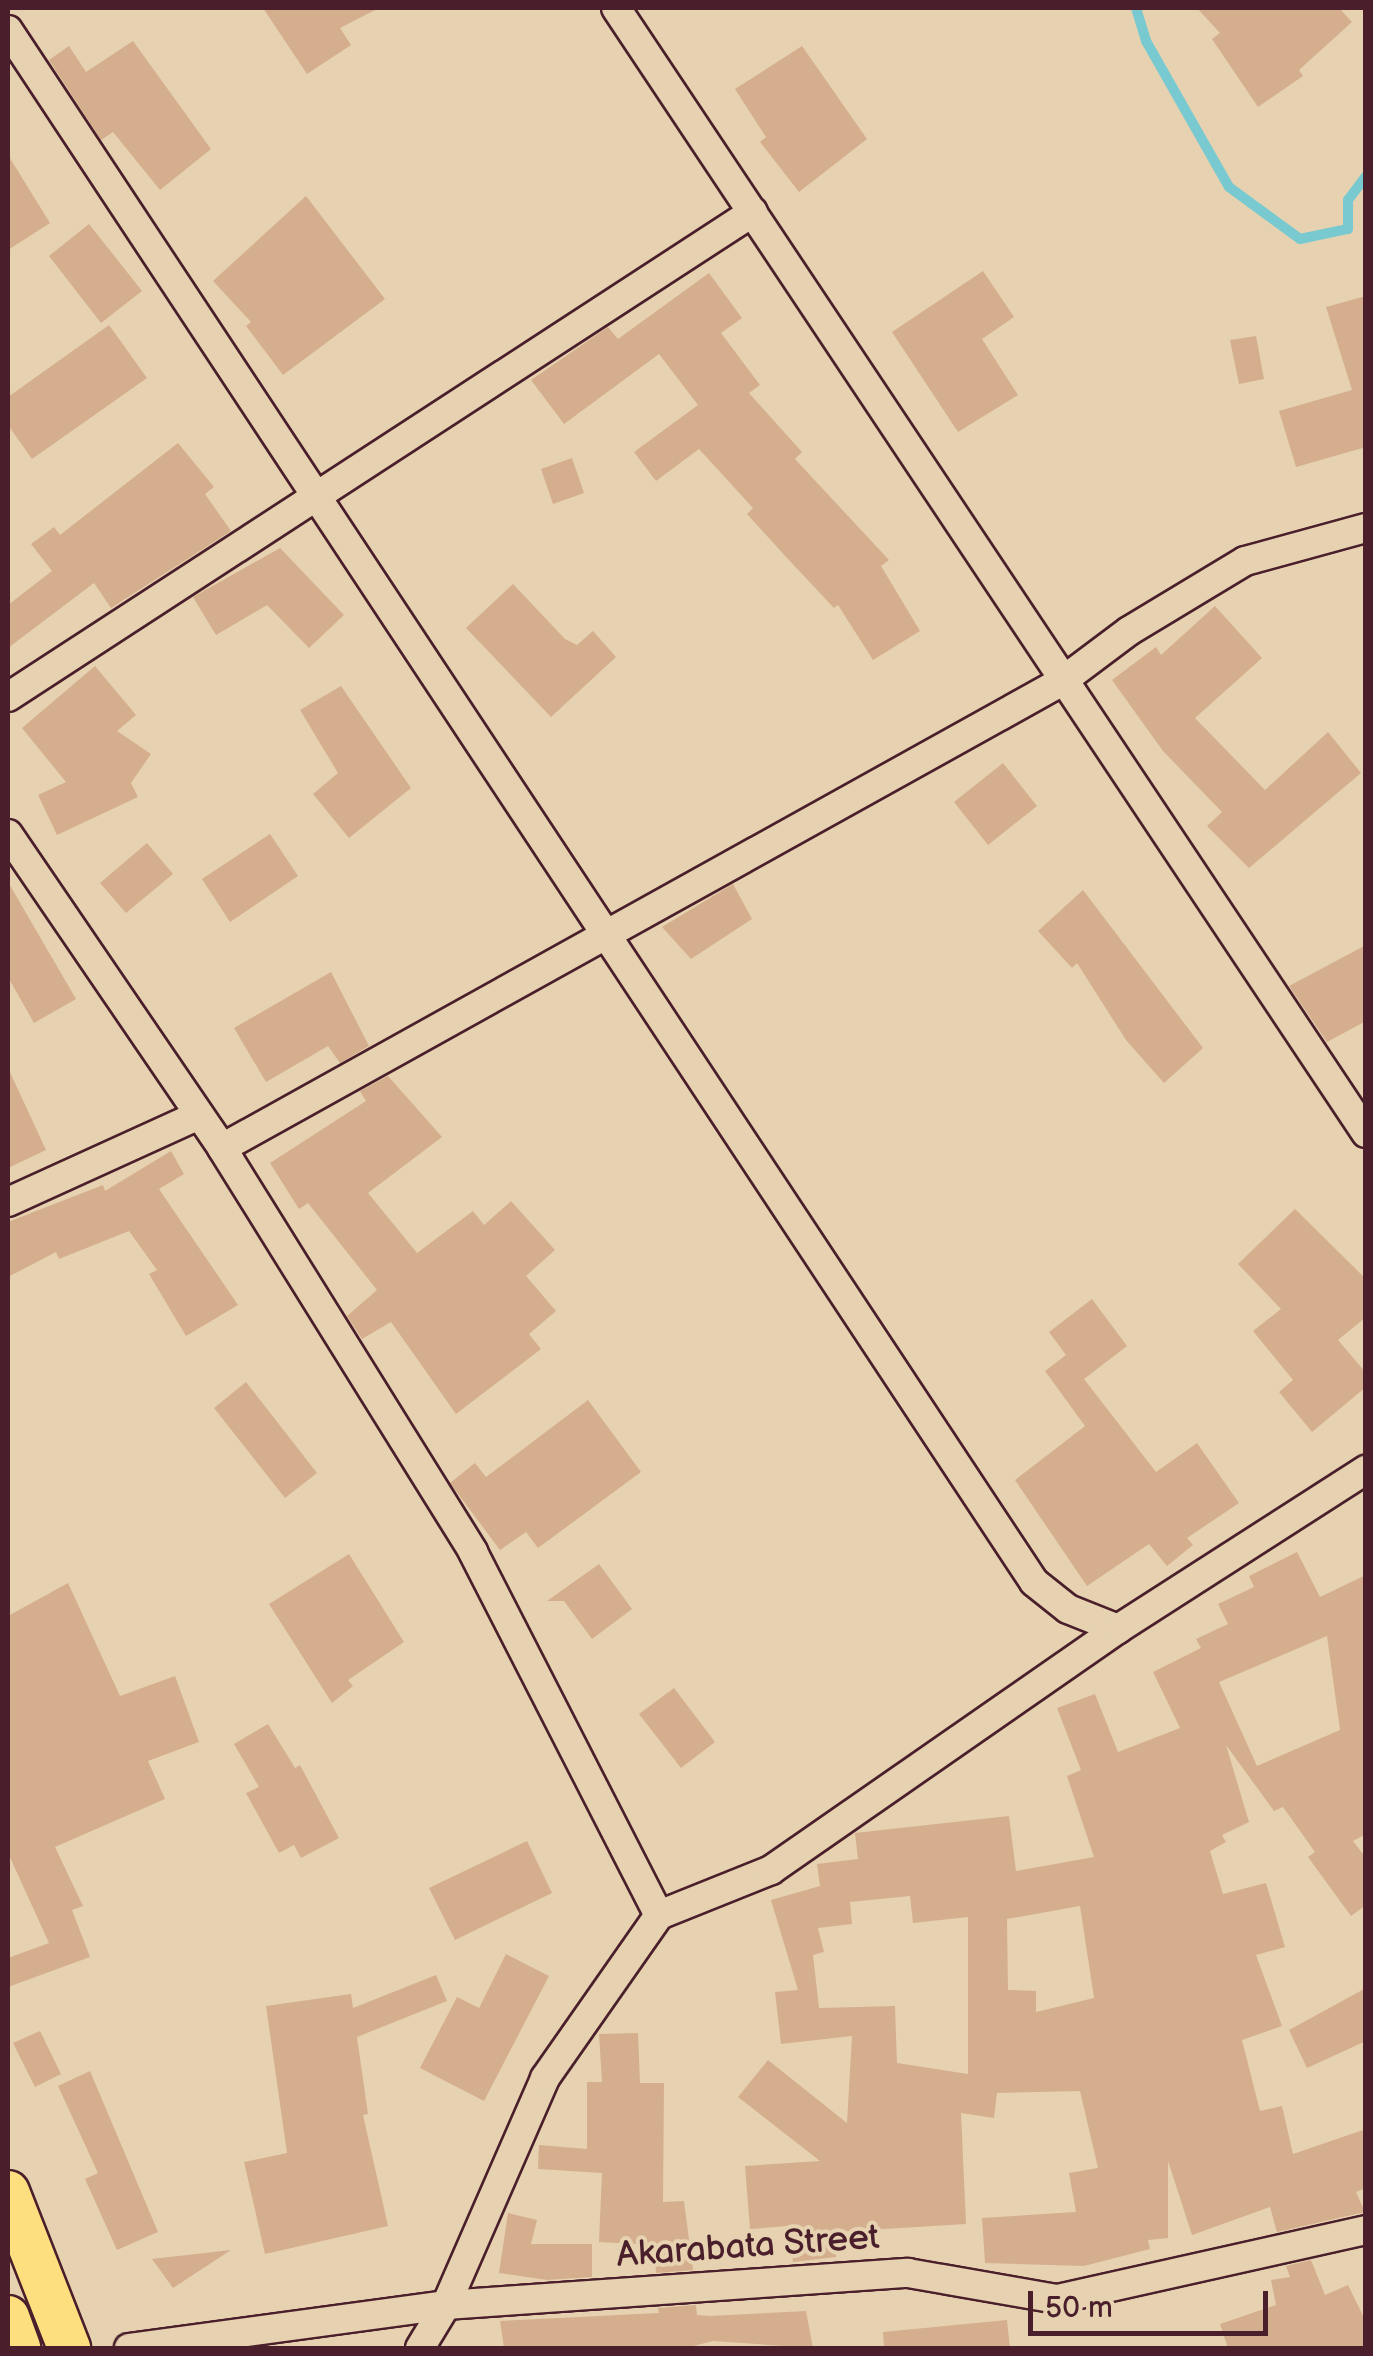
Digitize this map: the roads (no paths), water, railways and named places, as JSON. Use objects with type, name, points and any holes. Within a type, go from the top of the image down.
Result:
[{"type":"main road","points":[[8,2192],[69,2348]]},
{"type":"main road","points":[[8,2317],[20,2348]]},
{"type":"street","points":[[616,8],[1061,682],[1355,1083],[1366,1133]]},
{"type":"street","points":[[8,30],[607,931],[848,1308],[1034,1582],[1068,1609],[1118,1629]]},
{"type":"street","points":[[8,697],[753,212]]},
{"type":"street","points":[[222,1148],[1061,682],[1129,631],[1245,561],[1366,528]]},
{"type":"street","points":[[8,834],[222,1148],[473,1552],[659,1915]]},
{"type":"street","points":[[8,1202],[200,1115]]},
{"type":"street","points":[[420,2348],[446,2305],[546,2078],[659,1915],[771,1870],[1118,1629],[1366,1470]]},
{"type":"street","name":"Akarabata Street","points":[[129,2348],[446,2305],[908,2274],[1057,2299],[1366,2230]]},
{"type":"waterway","points":[[1136,8],[1146,41],[1229,187],[1300,239],[1348,229],[1348,200],[1366,176]]}]
